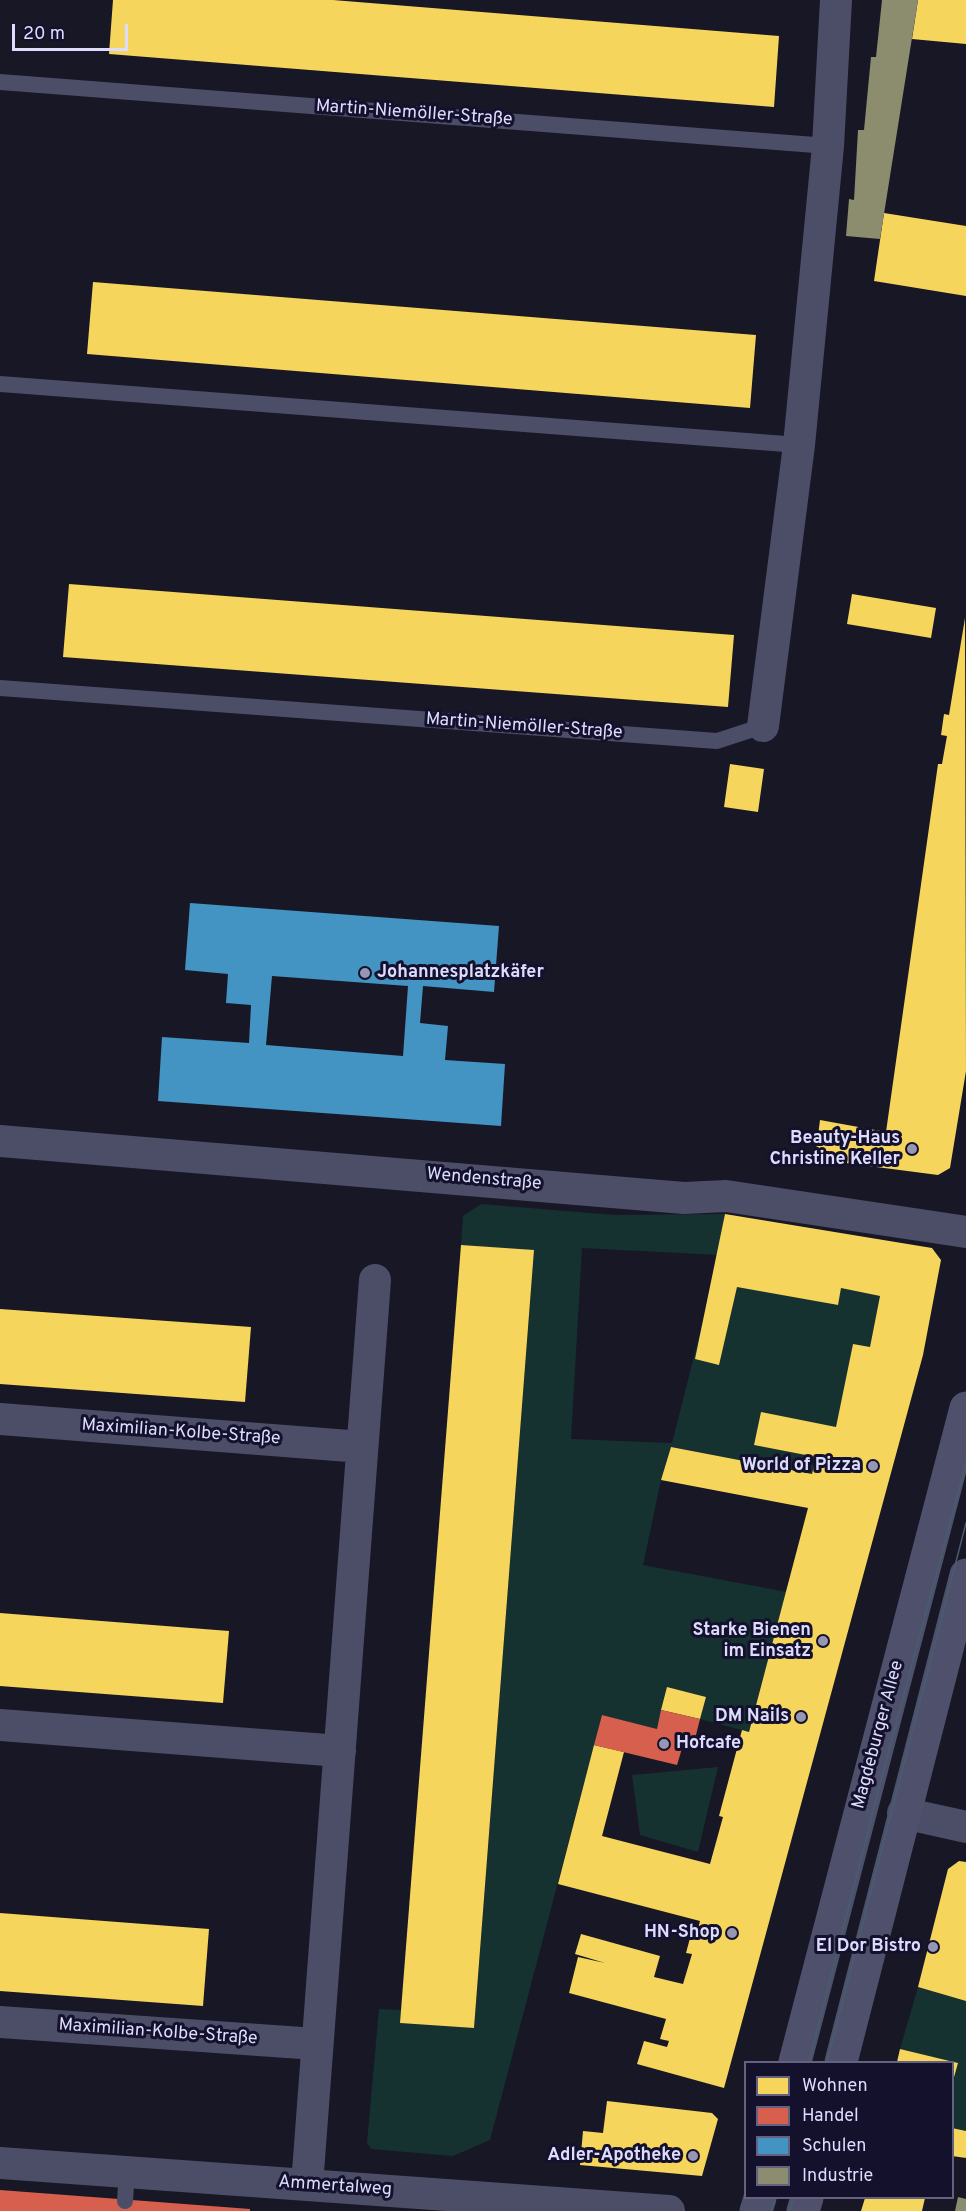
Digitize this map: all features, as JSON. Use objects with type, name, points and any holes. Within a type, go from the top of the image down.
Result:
[{"type":"main road","name":"Magdeburger Allee","points":[[795,2061],[966,1408]]},
{"type":"main road","points":[[841,2061],[903,1813],[966,1575]]},
{"type":"street","name":"Martin-Niemöller-Straße","points":[[763,726],[800,445],[828,146],[836,0]]},
{"type":"street","name":"Wendenstraße","points":[[0,1141],[684,1198],[726,1196],[966,1232]]},
{"type":"street","points":[[307,2185],[375,1280]]},
{"type":"street","name":"Maximilian-Kolbe-Straße","points":[[0,1419],[362,1447]]},
{"type":"street","points":[[0,1725],[339,1751]]},
{"type":"street","points":[[903,1813],[966,1827]]},
{"type":"street","name":"Maximilian-Kolbe-Straße","points":[[0,2022],[316,2044]]},
{"type":"street","name":"Ammertalweg","points":[[0,2163],[126,2186],[307,2185],[669,2211]]},
{"type":"lane","name":"Martin-Niemöller-Straße","points":[[0,82],[828,146]]},
{"type":"lane","points":[[0,384],[800,445]]},
{"type":"lane","name":"Martin-Niemöller-Straße","points":[[0,688],[717,741],[763,726]]},
{"type":"green space","points":[[481,1204],[614,1215],[725,1214],[718,1255],[582,1248],[571,1439],[672,1443],[713,1282],[837,1305],[841,1288],[880,1296],[870,1347],[853,1344],[836,1427],[761,1413],[754,1445],[816,1457],[812,1474],[671,1447],[661,1480],[643,1565],[787,1592],[749,1732],[700,1719],[706,1697],[668,1687],[657,1729],[602,1715],[490,2140],[453,2156],[371,2149],[367,2143],[379,2009],[402,2010],[401,2023],[474,2028],[534,1251],[461,1245],[463,1216]]},
{"type":"green space","points":[[718,1767],[698,1852],[640,1835],[632,1775]]},
{"type":"green space","points":[[918,1987],[966,2001],[966,2131],[954,2128],[954,2080],[958,2063],[900,2049]]},
{"type":"building: Wohnen","points":[[113,0],[333,0],[779,36],[774,107],[109,54]]},
{"type":"building: Wohnen","points":[[918,0],[966,0],[966,44],[912,39]]},
{"type":"building: Wohnen","points":[[884,213],[966,226],[966,296],[874,281]]},
{"type":"building: Wohnen","points":[[93,282],[756,335],[750,408],[87,354]]},
{"type":"building: Wohnen","points":[[69,584],[734,635],[728,707],[63,657]]},
{"type":"building: Wohnen","points":[[852,594],[936,608],[931,638],[847,624]]},
{"type":"building: Wohnen","points":[[965,618],[966,1071],[950,1168],[938,1175],[815,1159],[820,1120],[886,1132],[938,764],[942,764],[947,736],[941,735],[944,714],[949,715]]},
{"type":"building: Wohnen","points":[[730,764],[764,769],[758,812],[724,807]]},
{"type":"building: Wohnen","points":[[725,1214],[932,1248],[941,1260],[923,1355],[724,2088],[637,2064],[644,2041],[667,2047],[669,2041],[660,2039],[666,2019],[569,1993],[578,1957],[605,1963],[575,1954],[581,1934],[660,1956],[654,1977],[683,1984],[692,1954],[686,1953],[693,1927],[698,1929],[700,1921],[558,1884],[594,1745],[624,1752],[602,1836],[710,1864],[723,1817],[719,1816],[742,1730],[749,1732],[808,1508],[661,1480],[671,1447],[812,1474],[816,1457],[754,1445],[761,1412],[836,1427],[853,1344],[870,1347],[880,1296],[841,1288],[838,1305],[737,1287],[719,1365],[695,1359]]},
{"type":"building: Wohnen","points":[[461,1245],[534,1250],[474,2028],[400,2023]]},
{"type":"building: Wohnen","points":[[0,1309],[251,1327],[245,1402],[0,1384]]},
{"type":"building: Wohnen","points":[[0,1613],[229,1631],[223,1703],[0,1686]]},
{"type":"building: Wohnen","points":[[667,1687],[706,1697],[700,1719],[661,1710]]},
{"type":"building: Wohnen","points":[[959,1861],[966,1862],[966,2001],[918,1987],[948,1869]]},
{"type":"building: Wohnen","points":[[0,1913],[209,1929],[203,2006],[0,1991]]},
{"type":"building: Wohnen","points":[[900,2049],[950,2061],[897,2061]]},
{"type":"building: Wohnen","points":[[954,2062],[958,2063],[954,2077]]},
{"type":"building: Wohnen","points":[[607,2101],[712,2113],[718,2119],[702,2176],[580,2165],[583,2131],[603,2133]]},
{"type":"building: Wohnen","points":[[954,2128],[966,2131],[966,2158],[954,2156]]},
{"type":"building: Wohnen","points":[[865,2199],[925,2199],[922,2211],[861,2211]]},
{"type":"building: Handel","points":[[661,1710],[700,1719],[693,1747],[683,1745],[677,1765],[594,1745],[602,1715],[657,1729]]},
{"type":"building: Handel","points":[[0,2190],[250,2209],[250,2211],[0,2211]]},
{"type":"building: Schulen","points":[[190,903],[499,926],[494,992],[423,986],[420,1023],[448,1026],[445,1060],[505,1064],[501,1126],[158,1101],[162,1037],[249,1043],[251,1005],[226,1003],[228,974],[185,970]],"holes":[[[272,976],[408,986],[403,1056],[266,1045]]]},
{"type":"building: Industrie","points":[[882,0],[918,0],[880,239],[846,236],[849,199],[854,200],[858,130],[864,130],[871,57],[876,57]]},
{"type":"building: Industrie","points":[[958,2197],[966,2199],[966,2211],[955,2211]]},
{"type":"tram line","points":[[809,2061],[886,1761],[966,1464]]},
{"type":"tram line","points":[[827,2061],[966,1523]]},
{"type":"tram line","points":[[771,2211],[775,2199]]},
{"type":"tram line","points":[[790,2211],[793,2199]]},
{"type":"place","name":"Johannesplatzkäfer","points":[[365,973]]},
{"type":"place","name":"Beauty-Haus Christine Keller","points":[[912,1149]]},
{"type":"place","name":"World of Pizza","points":[[873,1466]]},
{"type":"place","name":"Starke Bienen im Einsatz","points":[[823,1641]]},
{"type":"place","name":"DM Nails","points":[[801,1717]]},
{"type":"place","name":"Hofcafe","points":[[664,1744]]},
{"type":"place","name":"HN-Shop","points":[[732,1933]]},
{"type":"place","name":"El Dor Bistro","points":[[933,1947]]},
{"type":"place","name":"Adler-Apotheke","points":[[693,2156]]}]
